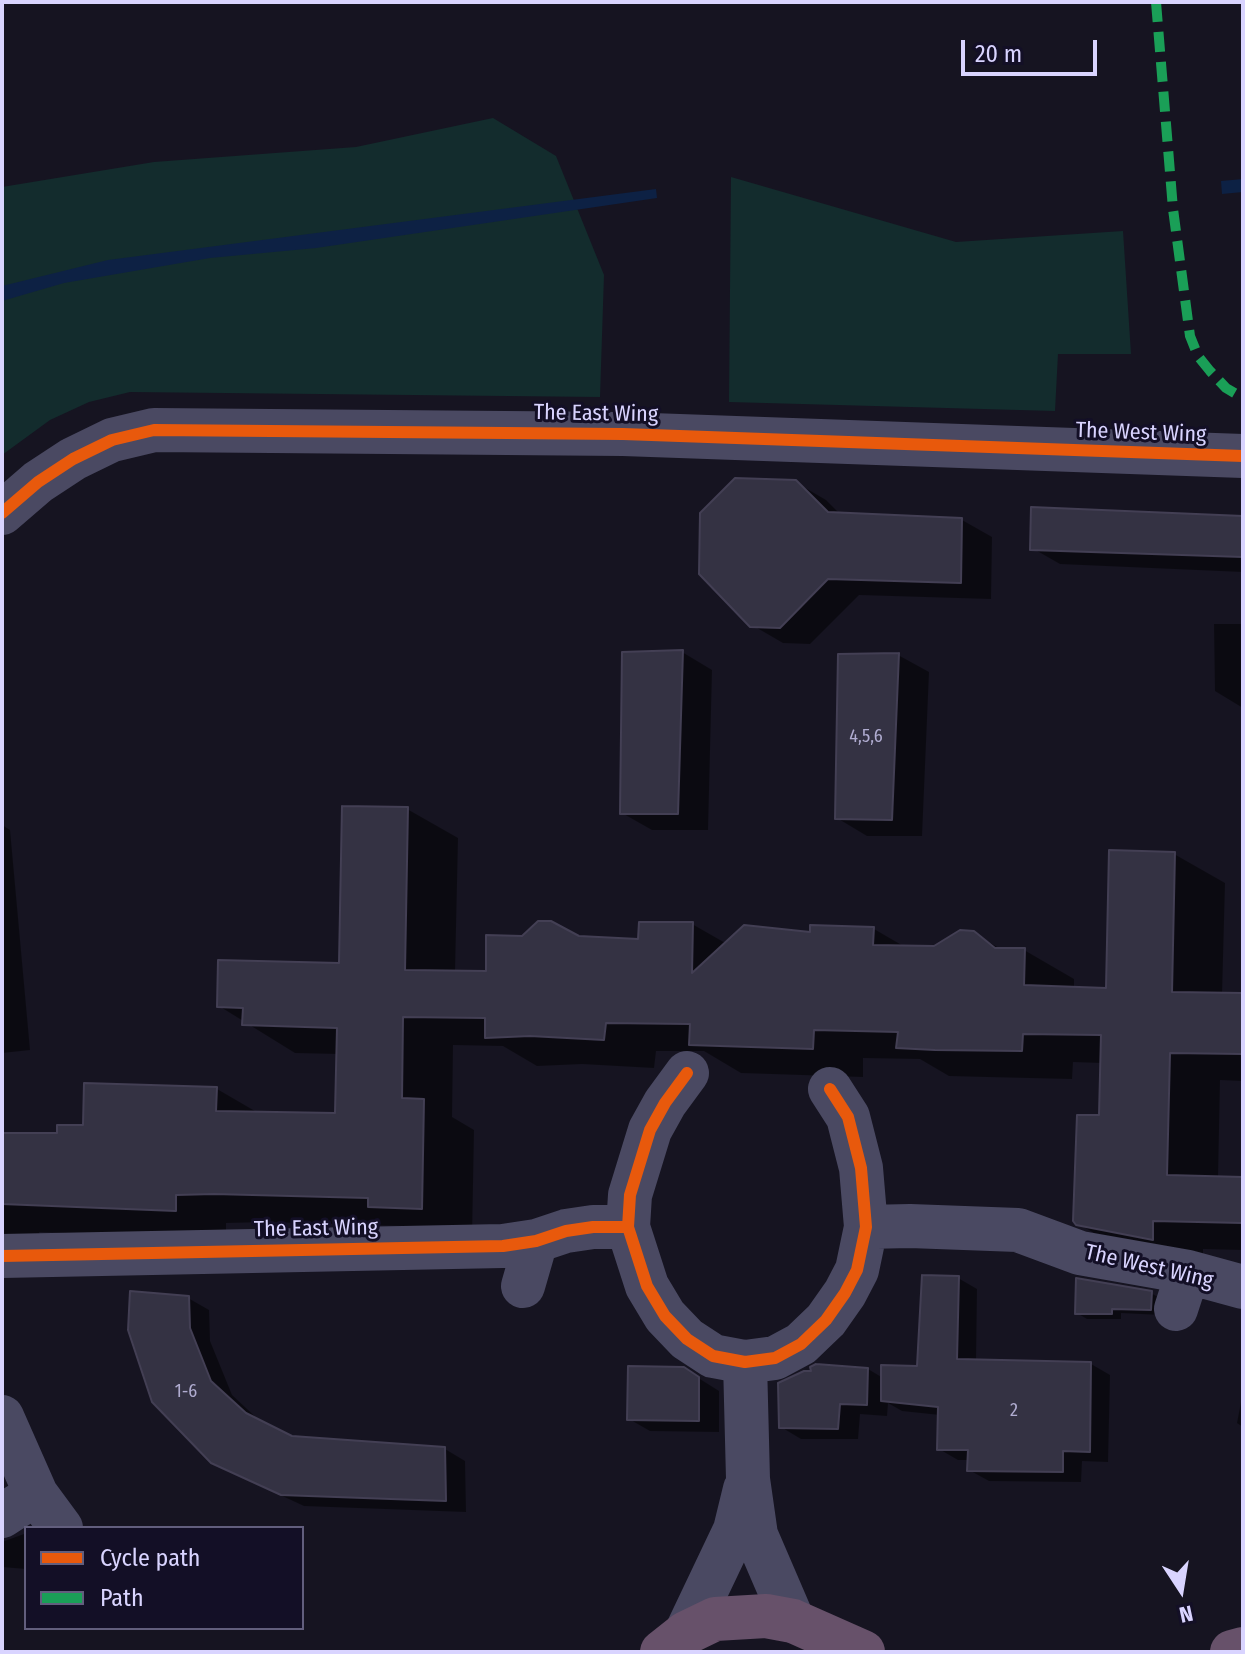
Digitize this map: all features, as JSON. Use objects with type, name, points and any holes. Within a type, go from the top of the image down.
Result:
[{"type":"highway","points":[[674,1643],[715,1619],[766,1616],[863,1652]]},
{"type":"highway","points":[[1232,1652],[1243,1649]]},
{"type":"street","name":"The East Wing","points":[[2,513],[38,482],[73,459],[112,440],[154,430],[623,434],[1038,450]]},
{"type":"street","name":"The West Wing","points":[[1038,450],[1243,456]]},
{"type":"street","points":[[687,1073],[650,1130],[630,1195],[628,1227],[647,1286],[665,1316],[687,1339],[713,1356],[745,1362],[775,1358],[801,1344],[826,1320],[857,1270],[866,1227],[865,1203],[855,1137],[848,1117],[830,1089]]},
{"type":"street","name":"The East Wing","points":[[2,1256],[503,1246],[536,1241],[566,1231],[628,1227]]},
{"type":"street","name":"The West Wing","points":[[866,1227],[1018,1230],[1182,1290],[1243,1287]]},
{"type":"street","points":[[523,1286],[536,1241]]},
{"type":"street","points":[[745,1362],[748,1479],[756,1535],[816,1636]]},
{"type":"street","points":[[2,1417],[19,1505]]},
{"type":"street","points":[[2,1465],[19,1505],[57,1526]]},
{"type":"street","points":[[674,1643],[735,1530],[748,1479]]},
{"type":"green space","points":[[493,118],[556,156],[604,275],[600,397],[130,392],[89,402],[50,420],[2,455],[2,187],[154,162],[356,147]]},
{"type":"green space","points":[[731,177],[956,242],[1123,231],[1131,354],[1058,354],[1055,411],[729,402]]},
{"type":"water","points":[[1243,179],[1243,192],[1222,194],[1221,181]]},
{"type":"water","points":[[656,189],[657,198],[316,248],[210,258],[64,283],[2,301],[2,286],[108,260]]},
{"type":"building","points":[[735,478],[796,480],[828,512],[962,518],[961,583],[828,579],[780,628],[750,627],[699,574],[700,513]]},
{"type":"building","points":[[1031,507],[1243,516],[1243,557],[1030,550]]},
{"type":"building","points":[[683,650],[678,814],[620,814],[622,652]]},
{"type":"building","points":[[899,653],[892,820],[835,819],[838,654]]},
{"type":"building","points":[[342,806],[408,807],[405,970],[486,971],[486,935],[522,936],[538,921],[551,921],[579,936],[638,939],[639,922],[693,922],[692,973],[744,925],[810,932],[810,925],[874,927],[873,945],[934,946],[960,930],[974,931],[995,948],[1025,948],[1024,985],[1106,988],[1109,850],[1175,852],[1172,992],[1243,993],[1243,1054],[1170,1053],[1167,1175],[1243,1177],[1243,1223],[1153,1221],[1153,1240],[1076,1225],[1073,1221],[1077,1115],[1099,1115],[1101,1035],[1023,1034],[1022,1051],[935,1050],[896,1048],[898,1032],[814,1030],[813,1049],[689,1045],[690,1024],[606,1023],[604,1040],[530,1036],[485,1038],[485,1018],[403,1017],[402,1098],[424,1099],[422,1209],[368,1207],[368,1198],[214,1194],[176,1195],[176,1211],[2,1204],[2,1133],[57,1133],[57,1125],[83,1125],[84,1083],[217,1087],[216,1111],[335,1113],[337,1028],[242,1025],[243,1008],[217,1007],[218,960],[339,963]]},
{"type":"building","points":[[922,1275],[959,1276],[957,1359],[1091,1362],[1090,1452],[1063,1451],[1063,1472],[967,1471],[968,1450],[937,1450],[938,1407],[881,1401],[881,1365],[917,1366]]},
{"type":"building","points":[[1076,1278],[1152,1291],[1151,1310],[1112,1309],[1112,1314],[1075,1314]]},
{"type":"building","points":[[130,1291],[189,1296],[190,1328],[211,1381],[246,1413],[292,1436],[445,1447],[446,1501],[281,1495],[211,1463],[152,1402],[128,1330]]},
{"type":"building","points":[[816,1364],[868,1368],[867,1405],[840,1404],[838,1429],[779,1428],[778,1383],[811,1371],[810,1367]]},
{"type":"building","points":[[628,1366],[684,1367],[699,1377],[699,1421],[627,1420]]},
{"type":"marked path","points":[[1156,2],[1173,209],[1190,336],[1198,356],[1210,371],[1226,388],[1243,398]]},
{"type":"cycle path","points":[[2,513],[38,482],[73,459],[112,440],[154,430],[623,434],[1243,456]]},
{"type":"cycle path","points":[[687,1073],[650,1130],[630,1195],[628,1227],[647,1286],[665,1316],[687,1339],[713,1356],[745,1362],[775,1358],[801,1344],[826,1320],[857,1270],[866,1227],[861,1168],[848,1117],[830,1089]]},
{"type":"cycle path","points":[[2,1256],[503,1246],[536,1241],[566,1231],[628,1227]]}]
